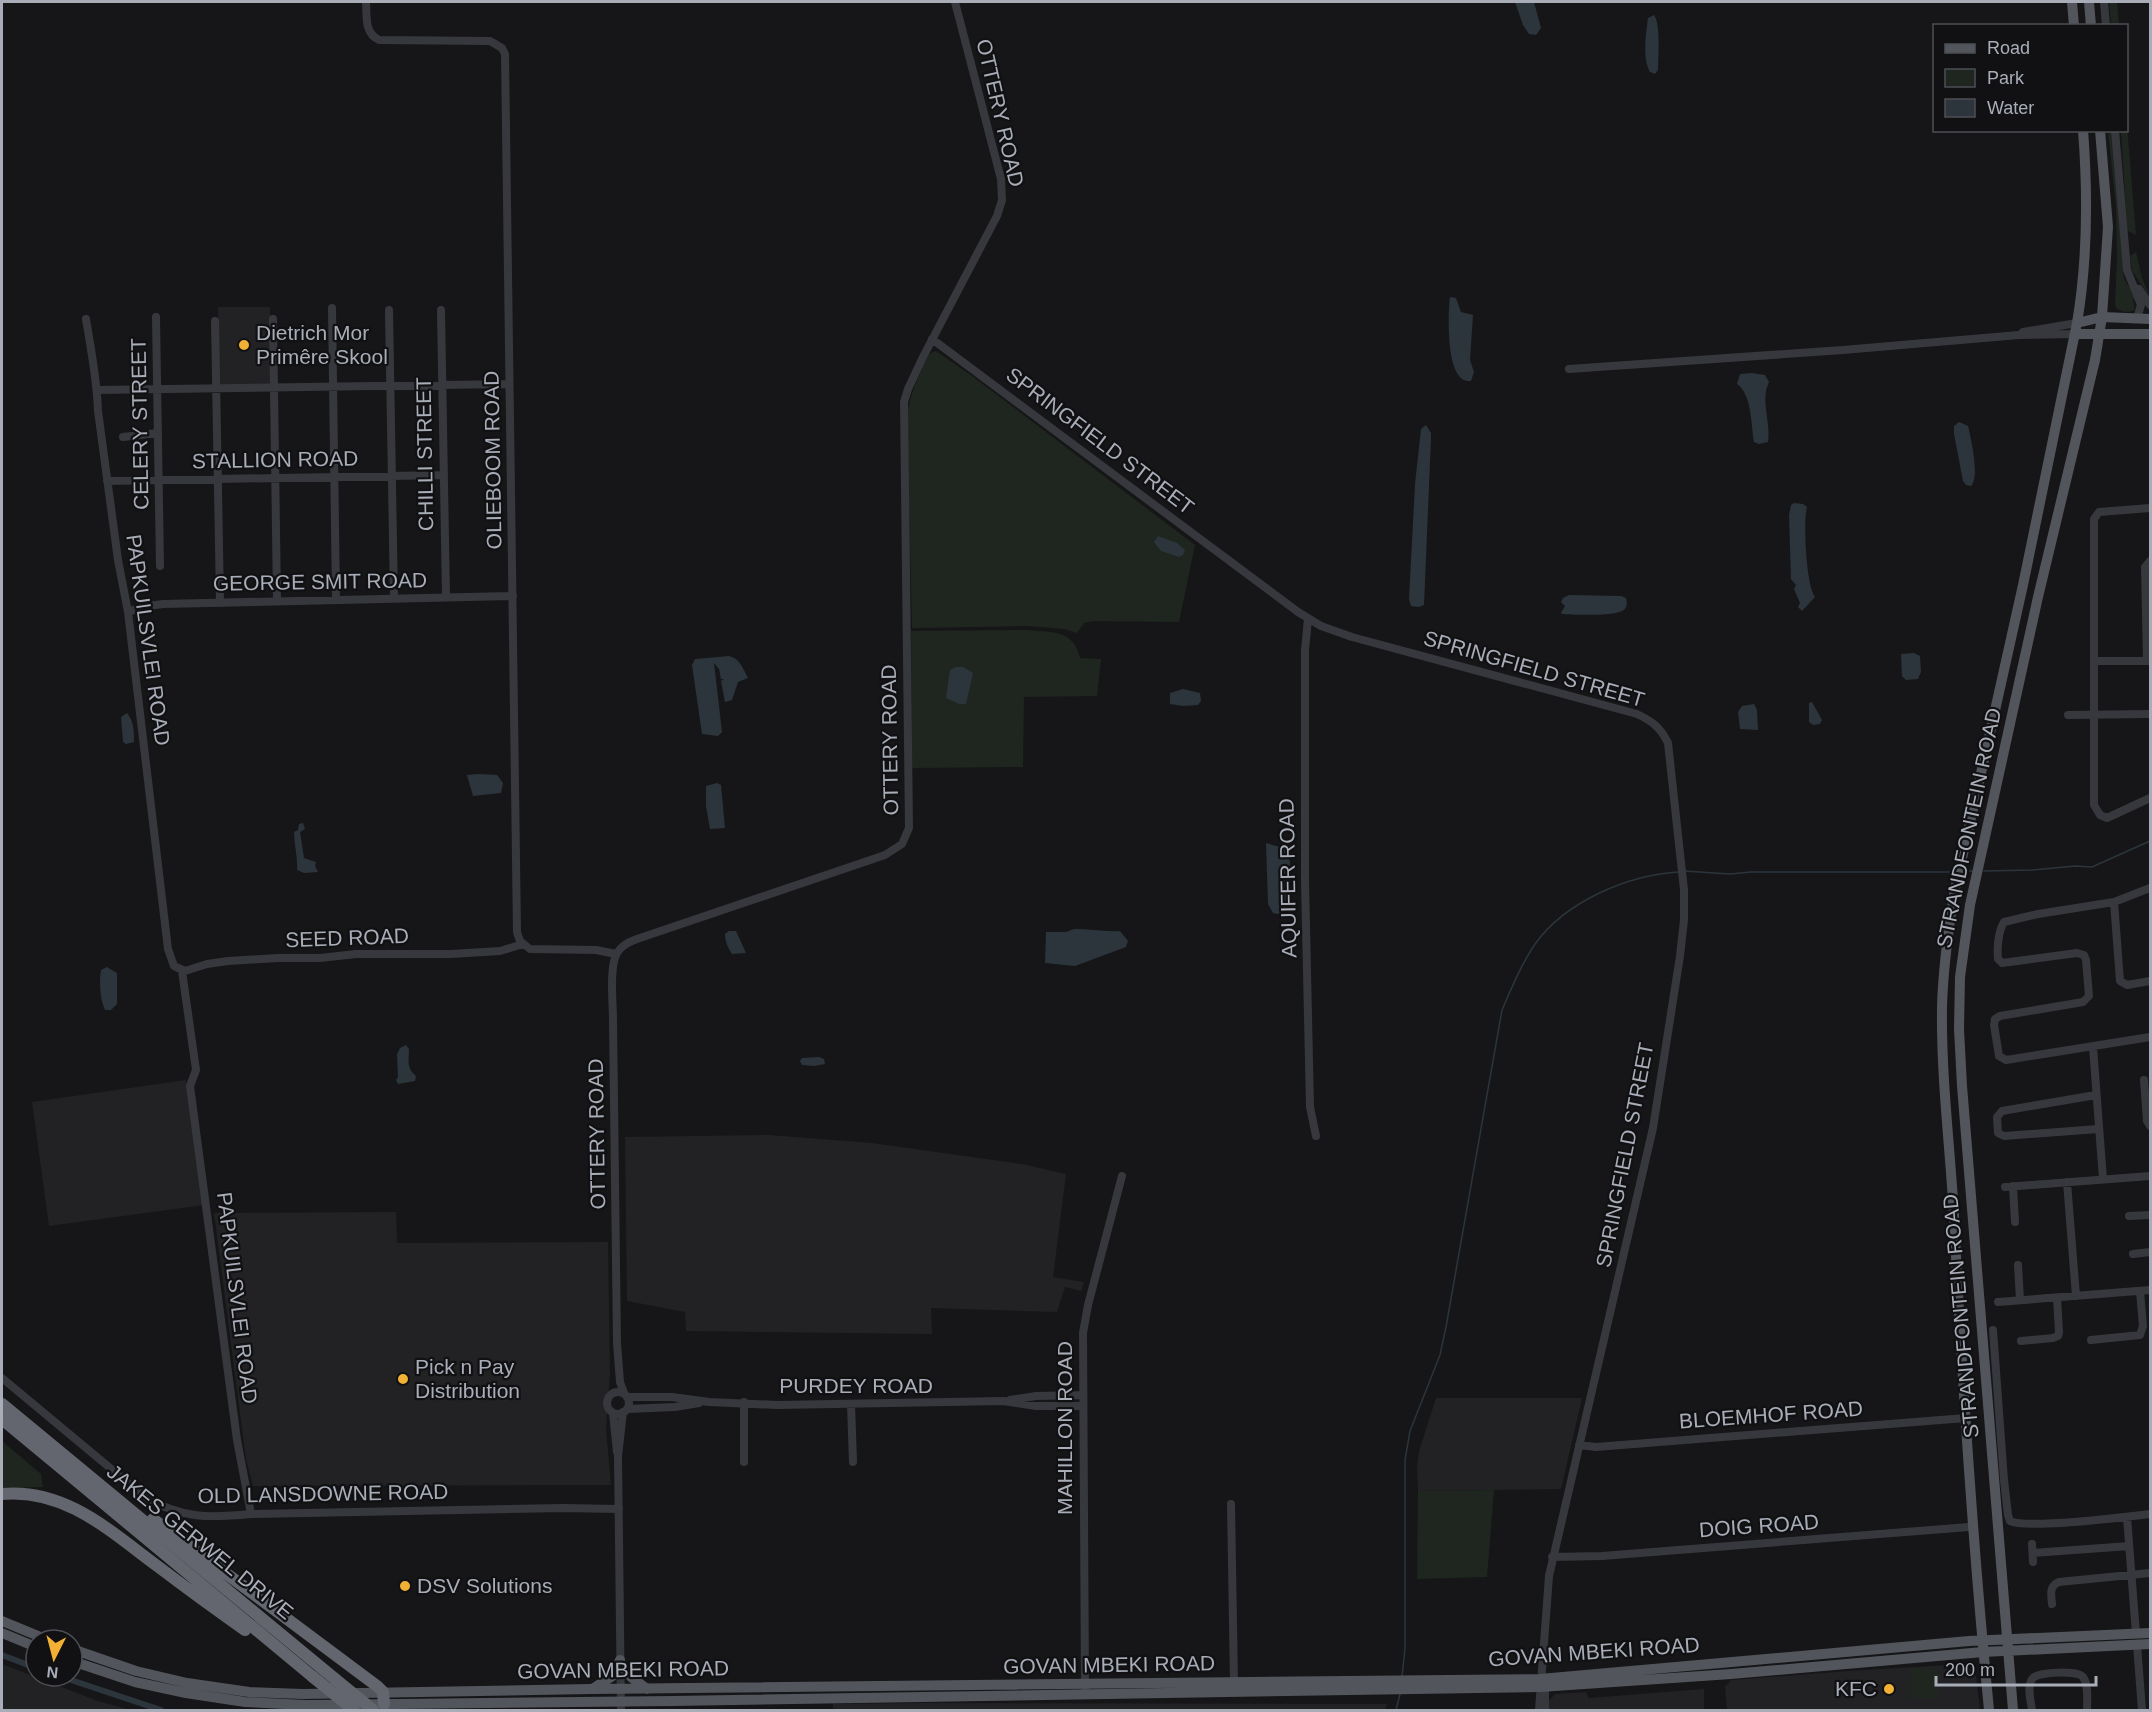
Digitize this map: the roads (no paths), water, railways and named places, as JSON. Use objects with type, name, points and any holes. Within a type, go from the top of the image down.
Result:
[{"type":"highway","name":"JAKES GERWEL DRIVE","points":[[2,1404],[335,1679],[380,1702]]},
{"type":"highway","name":"JAKES GERWEL DRIVE","points":[[2,1419],[354,1710]]},
{"type":"highway","points":[[69,1460],[244,1585],[380,1702]]},
{"type":"highway","points":[[2,1494],[22,1493],[48,1497],[85,1514],[277,1654],[311,1675]]},
{"type":"main road","points":[[2072,2],[2074,24]]},
{"type":"main road","points":[[2089,2],[2091,24]]},
{"type":"main road","name":"STRANDFONTEIN ROAD","points":[[1989,1710],[1957,1305],[1942,1019],[1946,940],[1957,881],[2024,585],[2076,328],[2083,286],[2087,233],[2083,132]]},
{"type":"main road","name":"STRANDFONTEIN ROAD","points":[[2013,1710],[1959,1049],[1961,962],[1979,861],[2103,317],[2108,227],[2100,132]]},
{"type":"main road","points":[[2076,328],[2103,317],[2151,319]]},
{"type":"main road","points":[[2076,328],[2100,334],[2151,334]]},
{"type":"main road","points":[[2,1621],[24,1630]]},
{"type":"main road","points":[[2,1633],[24,1642]]},
{"type":"main road","name":"GOVAN MBEKI ROAD","points":[[84,1653],[136,1671],[221,1689],[380,1702],[621,1706],[654,1701],[1234,1683],[1411,1685],[1731,1674],[1983,1646],[2136,1639],[2151,1633]]},
{"type":"main road","name":"GOVAN MBEKI ROAD","points":[[2136,1639],[2151,1644]]},
{"type":"main road","points":[[591,1689],[611,1678],[620,1661],[632,1677],[647,1689]]},
{"type":"main road","name":"GOVAN MBEKI ROAD","points":[[84,1665],[142,1683],[220,1699],[290,1705],[591,1689],[1085,1689],[1397,1685]]},
{"type":"main road","points":[[636,1710],[654,1701]]},
{"type":"street","name":"OLIEBOOM ROAD","points":[[366,2],[368,29],[370,34],[379,40],[490,41],[502,48],[505,54],[516,917],[517,932],[523,944]]},
{"type":"street","name":"OTTERY ROAD","points":[[625,1395],[620,1382],[617,1343],[613,1020],[613,971],[616,954],[625,945],[637,939],[885,855],[897,848],[905,839],[909,828],[904,409],[908,388],[997,216],[1002,195],[1001,179],[955,2]]},
{"type":"street","points":[[2104,2],[2106,24]]},
{"type":"street","points":[[2115,132],[2126,263],[2128,276],[2141,304],[2137,318]]},
{"type":"street","points":[[2133,285],[2141,291],[2151,305]]},
{"type":"street","points":[[332,308],[336,599]]},
{"type":"street","points":[[388,310],[394,598]]},
{"type":"street","name":"CHILLI STREET","points":[[441,310],[446,597]]},
{"type":"street","name":"CELERY STREET","points":[[156,318],[160,566]]},
{"type":"street","name":"PAPKUILSVLEI ROAD","points":[[86,319],[118,560],[129,612],[168,949],[174,966],[182,971],[196,1070],[190,1086],[238,1450],[251,1514]]},
{"type":"street","points":[[273,319],[277,600]]},
{"type":"street","points":[[215,321],[220,602]]},
{"type":"street","points":[[1569,369],[1843,350],[2076,328]]},
{"type":"street","name":"SPRINGFIELD STREET","points":[[932,339],[1308,619],[1352,637],[1615,707],[1649,720],[1665,735],[1670,750],[1683,880],[1684,920],[1680,956],[1653,1128],[1552,1557],[1547,1588],[1543,1680]]},
{"type":"street","points":[[97,390],[509,384]]},
{"type":"street","points":[[123,437],[158,433]]},
{"type":"street","name":"STALLION ROAD","points":[[107,481],[444,475]]},
{"type":"street","points":[[2151,508],[2104,512],[2094,516],[2094,804],[2097,813],[2103,817],[2111,817],[2151,798]]},
{"type":"street","points":[[2094,661],[2149,661],[2145,567],[2151,561]]},
{"type":"street","name":"GEORGE SMIT ROAD","points":[[129,612],[151,604],[513,596]]},
{"type":"street","name":"AQUIFER ROAD","points":[[1308,619],[1305,650],[1305,881],[1310,1107],[1316,1136]]},
{"type":"street","points":[[2068,715],[2151,714]]},
{"type":"street","points":[[2151,888],[2114,902],[2004,922],[2001,928],[1998,953],[1998,959],[2002,963],[2077,953],[2084,955],[2089,996],[2083,1002],[2000,1016],[1995,1019],[1994,1025],[2001,1059],[2006,1060],[2151,1037]]},
{"type":"street","points":[[2114,902],[2120,981],[2127,985],[2150,982]]},
{"type":"street","points":[[523,944],[535,950],[596,950],[616,954]]},
{"type":"street","name":"SEED ROAD","points":[[182,971],[207,964],[236,960],[320,958],[356,954],[451,954],[500,951],[523,944]]},
{"type":"street","points":[[2092,1047],[2103,1179]]},
{"type":"street","points":[[2147,1085],[2147,1121],[2151,1126]]},
{"type":"street","points":[[2096,1095],[2002,1111],[1998,1115],[1997,1127],[1998,1133],[2004,1136],[2098,1129]]},
{"type":"street","name":"MAHILLON ROAD","points":[[1085,1689],[1084,1322],[1122,1176]]},
{"type":"street","points":[[2015,1222],[2009,1186],[2151,1176]]},
{"type":"street","points":[[2067,1182],[2076,1296]]},
{"type":"street","points":[[2129,1216],[2151,1215]]},
{"type":"street","points":[[2133,1254],[2151,1252]]},
{"type":"street","points":[[2018,1265],[2020,1300]]},
{"type":"street","points":[[1998,1302],[2151,1290]]},
{"type":"street","points":[[2091,1340],[2140,1335],[2143,1326],[2140,1291]]},
{"type":"street","points":[[2021,1341],[2058,1336],[2060,1332],[2057,1298]]},
{"type":"street","points":[[1994,1330],[2008,1515],[2012,1522],[2052,1522],[2151,1514]]},
{"type":"street","name":"OTTERY ROAD","points":[[610,1394],[614,1384],[617,1343]]},
{"type":"street","name":"OLD LANSDOWNE ROAD","points":[[2,1378],[135,1489],[155,1503],[179,1513],[199,1516],[562,1508],[619,1509]]},
{"type":"street","points":[[618,1456],[615,1448],[613,1413],[607,1404],[610,1394],[617,1392],[625,1395],[629,1401],[625,1411],[618,1456],[621,1706]]},
{"type":"street","name":"PURDEY ROAD","points":[[625,1395],[672,1397],[709,1402],[851,1404],[1003,1401],[1036,1396],[1083,1395]]},
{"type":"street","name":"PURDEY ROAD","points":[[1003,1401],[1036,1406],[1083,1406]]},
{"type":"street","name":"PURDEY ROAD","points":[[625,1411],[709,1402]]},
{"type":"street","points":[[744,1402],[744,1462]]},
{"type":"street","points":[[851,1404],[853,1462]]},
{"type":"street","points":[[613,1413],[625,1411]]},
{"type":"street","name":"BLOEMHOF ROAD","points":[[1579,1445],[1596,1447],[1965,1418]]},
{"type":"street","points":[[1231,1504],[1234,1683]]},
{"type":"street","points":[[2127,1517],[2136,1639],[2145,1706]]},
{"type":"street","name":"DOIG ROAD","points":[[1552,1557],[1602,1556],[1969,1527]]},
{"type":"street","points":[[2033,1553],[2129,1546]]},
{"type":"street","points":[[2052,1604],[2052,1588],[2054,1584],[2060,1582],[2151,1573]]},
{"type":"street","points":[[2032,1710],[2030,1684],[2032,1678],[2037,1675],[2054,1673],[2075,1673],[2083,1677],[2087,1710]]},
{"type":"street","points":[[1539,1710],[1543,1680]]},
{"type":"street","points":[[1543,1680],[1545,1710]]},
{"type":"water","points":[[1515,2],[1534,2],[1541,28],[1536,35],[1529,34],[1523,25]]},
{"type":"water","points":[[1654,15],[1658,26],[1659,41],[1658,70],[1655,74],[1650,72],[1645,53],[1648,18]]},
{"type":"water","points":[[1450,297],[1456,298],[1461,312],[1473,315],[1470,360],[1474,372],[1471,381],[1463,379],[1456,372],[1452,361],[1449,332]]},
{"type":"water","points":[[1740,374],[1765,375],[1769,382],[1765,396],[1768,442],[1759,444],[1754,442],[1746,395],[1737,384]]},
{"type":"water","points":[[1959,422],[1968,426],[1973,448],[1975,475],[1971,486],[1966,485],[1963,481],[1954,434],[1954,426]]},
{"type":"water","points":[[1426,425],[1431,433],[1431,439],[1424,605],[1419,607],[1411,606],[1409,599],[1415,484],[1421,429]]},
{"type":"water","points":[[1794,503],[1807,507],[1806,553],[1809,580],[1815,597],[1802,611],[1798,607],[1800,603],[1794,589],[1796,585],[1791,579],[1789,515],[1791,505]]},
{"type":"water","points":[[1158,536],[1177,543],[1185,550],[1183,555],[1179,557],[1161,551],[1154,542]]},
{"type":"water","points":[[1569,595],[1621,596],[1626,598],[1627,605],[1622,611],[1611,614],[1562,614],[1565,606],[1561,602]]},
{"type":"water","points":[[1914,653],[1920,656],[1921,672],[1918,679],[1906,680],[1902,676],[1901,654]]},
{"type":"water","points":[[729,656],[739,661],[748,678],[738,682],[732,700],[725,702],[721,681],[724,679],[721,679],[719,669],[714,663],[722,732],[718,736],[702,734],[692,665],[695,659]]},
{"type":"water","points":[[963,667],[973,673],[966,704],[959,704],[946,698],[950,670]]},
{"type":"water","points":[[1183,689],[1200,693],[1201,701],[1198,705],[1170,704],[1170,693]]},
{"type":"water","points":[[1812,702],[1822,720],[1820,724],[1813,725],[1809,722],[1809,703]]},
{"type":"water","points":[[1754,704],[1757,710],[1758,730],[1740,729],[1738,712],[1742,706]]},
{"type":"water","points":[[127,713],[134,731],[134,742],[126,744],[123,742],[121,717]]},
{"type":"water","points":[[467,775],[497,775],[503,783],[501,793],[473,796]]},
{"type":"water","points":[[717,783],[721,785],[725,828],[710,829],[706,806],[706,786]]},
{"type":"water","points":[[303,823],[305,829],[300,832],[304,858],[316,862],[318,872],[304,873],[297,870],[294,832],[298,830],[299,824]]},
{"type":"water","points":[[1266,843],[1287,849],[1290,863],[1287,905],[1284,911],[1278,914],[1273,913],[1268,904]]},
{"type":"water","points":[[1074,929],[1120,931],[1128,941],[1126,947],[1075,966],[1045,963],[1046,932],[1066,932]]},
{"type":"water","points":[[729,931],[736,931],[746,953],[732,954],[725,937]]},
{"type":"water","points":[[107,967],[117,973],[117,1004],[111,1010],[105,1010],[100,990],[101,970]]},
{"type":"water","points":[[406,1045],[409,1049],[409,1067],[416,1076],[415,1081],[398,1084],[396,1080],[398,1077],[397,1054],[400,1048]]},
{"type":"water","points":[[802,1058],[824,1059],[825,1064],[802,1065],[800,1061]]},
{"type":"waterway","points":[[1984,871],[2092,867],[2150,841]]},
{"type":"waterway","points":[[1684,871],[1730,874],[1751,872],[1955,872]]},
{"type":"waterway","points":[[1963,871],[1973,871]]},
{"type":"waterway","points":[[1402,1677],[1405,1648],[1405,1460],[1410,1431],[1440,1355],[1502,1010],[1535,944],[1563,915],[1581,903],[1619,885],[1639,878],[1679,872]]},
{"type":"waterway","points":[[2,1655],[24,1663]]},
{"type":"waterway","points":[[84,1684],[161,1710]]},
{"type":"waterway","points":[[1396,1710],[1400,1694]]},
{"type":"place","name":"Dietrich Mor Primêre Skool","points":[[244,345]]},
{"type":"place","name":"Pick n Pay Distribution","points":[[403,1379]]},
{"type":"place","name":"DSV Solutions","points":[[405,1586]]},
{"type":"place","name":"KFC","points":[[1889,1689]]}]
